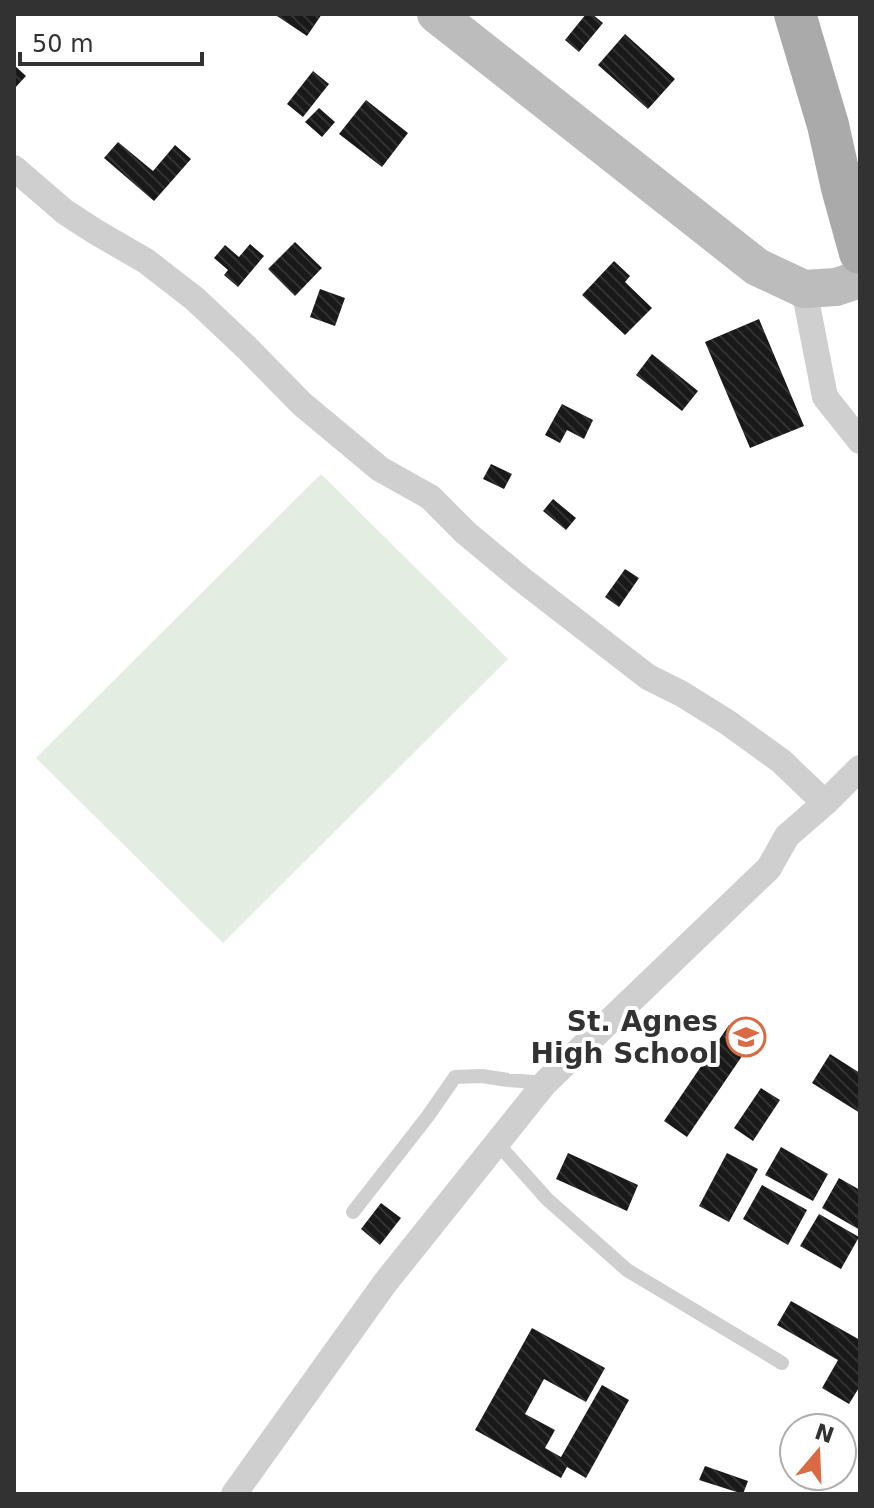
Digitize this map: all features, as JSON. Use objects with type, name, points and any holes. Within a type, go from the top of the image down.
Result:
[{"type":"main road","points":[[795,14],[828,125],[860,253]]},
{"type":"street","points":[[436,14],[757,267],[804,289],[836,287],[860,279]]},
{"type":"street","points":[[14,168],[65,212],[146,261],[195,299],[302,404],[380,469],[430,497],[466,533],[566,614],[648,677],[727,722],[781,761],[825,803]]},
{"type":"street","points":[[804,289],[825,397],[860,441]]},
{"type":"street","points":[[234,1494],[385,1283],[545,1083],[769,868],[787,836],[860,768]]},
{"type":"lane","points":[[353,1212],[455,1077],[482,1076],[545,1083]]},
{"type":"lane","points":[[497,1143],[547,1199],[627,1270],[782,1363]]},
{"type":"shaded area","points":[[321,474],[508,659],[223,943],[36,758]]},
{"type":"building","points":[[274,14],[322,14],[307,36]]},
{"type":"building","points":[[586,14],[592,14],[603,23],[579,52],[565,40]]},
{"type":"building","points":[[625,34],[675,79],[648,109],[598,65]]},
{"type":"building","points":[[14,65],[26,76],[14,89]]},
{"type":"building","points":[[313,71],[329,84],[303,117],[287,104]]},
{"type":"building","points":[[366,100],[408,133],[382,167],[339,134]]},
{"type":"building","points":[[319,108],[335,122],[322,137],[305,122]]},
{"type":"building","points":[[118,142],[153,171],[175,145],[191,159],[154,201],[104,158]]},
{"type":"building","points":[[295,242],[322,268],[295,296],[268,269]]},
{"type":"building","points":[[250,244],[264,256],[238,287],[224,275],[228,270],[214,258],[225,245],[239,257]]},
{"type":"building","points":[[614,261],[630,276],[625,282],[652,308],[625,335],[582,295]]},
{"type":"building","points":[[320,289],[345,298],[335,326],[310,317]]},
{"type":"building","points":[[759,319],[804,426],[750,448],[705,342]]},
{"type":"building","points":[[652,354],[698,391],[682,411],[636,375]]},
{"type":"building","points":[[562,404],[593,420],[584,439],[567,430],[560,443],[545,435]]},
{"type":"building","points":[[491,464],[512,474],[504,489],[483,479]]},
{"type":"building","points":[[553,499],[576,518],[566,530],[543,511]]},
{"type":"building","points":[[625,569],[639,578],[619,607],[605,597]]},
{"type":"building","points":[[729,1025],[753,1040],[687,1137],[664,1121]]},
{"type":"building","points":[[830,1054],[860,1073],[860,1113],[812,1083]]},
{"type":"building","points":[[761,1088],[780,1100],[753,1141],[734,1128]]},
{"type":"building","points":[[781,1147],[828,1174],[813,1201],[765,1175]]},
{"type":"building","points":[[568,1153],[638,1185],[627,1211],[556,1179]]},
{"type":"building","points":[[727,1153],[758,1169],[729,1222],[699,1206]]},
{"type":"building","points":[[839,1178],[860,1190],[860,1230],[822,1208]]},
{"type":"building","points":[[762,1185],[807,1210],[788,1245],[743,1219]]},
{"type":"building","points":[[381,1203],[401,1218],[380,1245],[361,1229]]},
{"type":"building","points":[[819,1214],[859,1237],[841,1269],[800,1246]]},
{"type":"building","points":[[791,1301],[860,1340],[860,1386],[849,1404],[822,1388],[838,1360],[777,1325]]},
{"type":"building","points":[[532,1328],[605,1368],[586,1402],[544,1379],[525,1414],[555,1430],[545,1448],[561,1457],[602,1385],[629,1400],[586,1478],[567,1467],[561,1478],[475,1430]]},
{"type":"building","points":[[705,1466],[748,1481],[743,1494],[699,1480]]},
{"type":"place","name":"St. Agnes High School","points":[[746,1037]]}]
